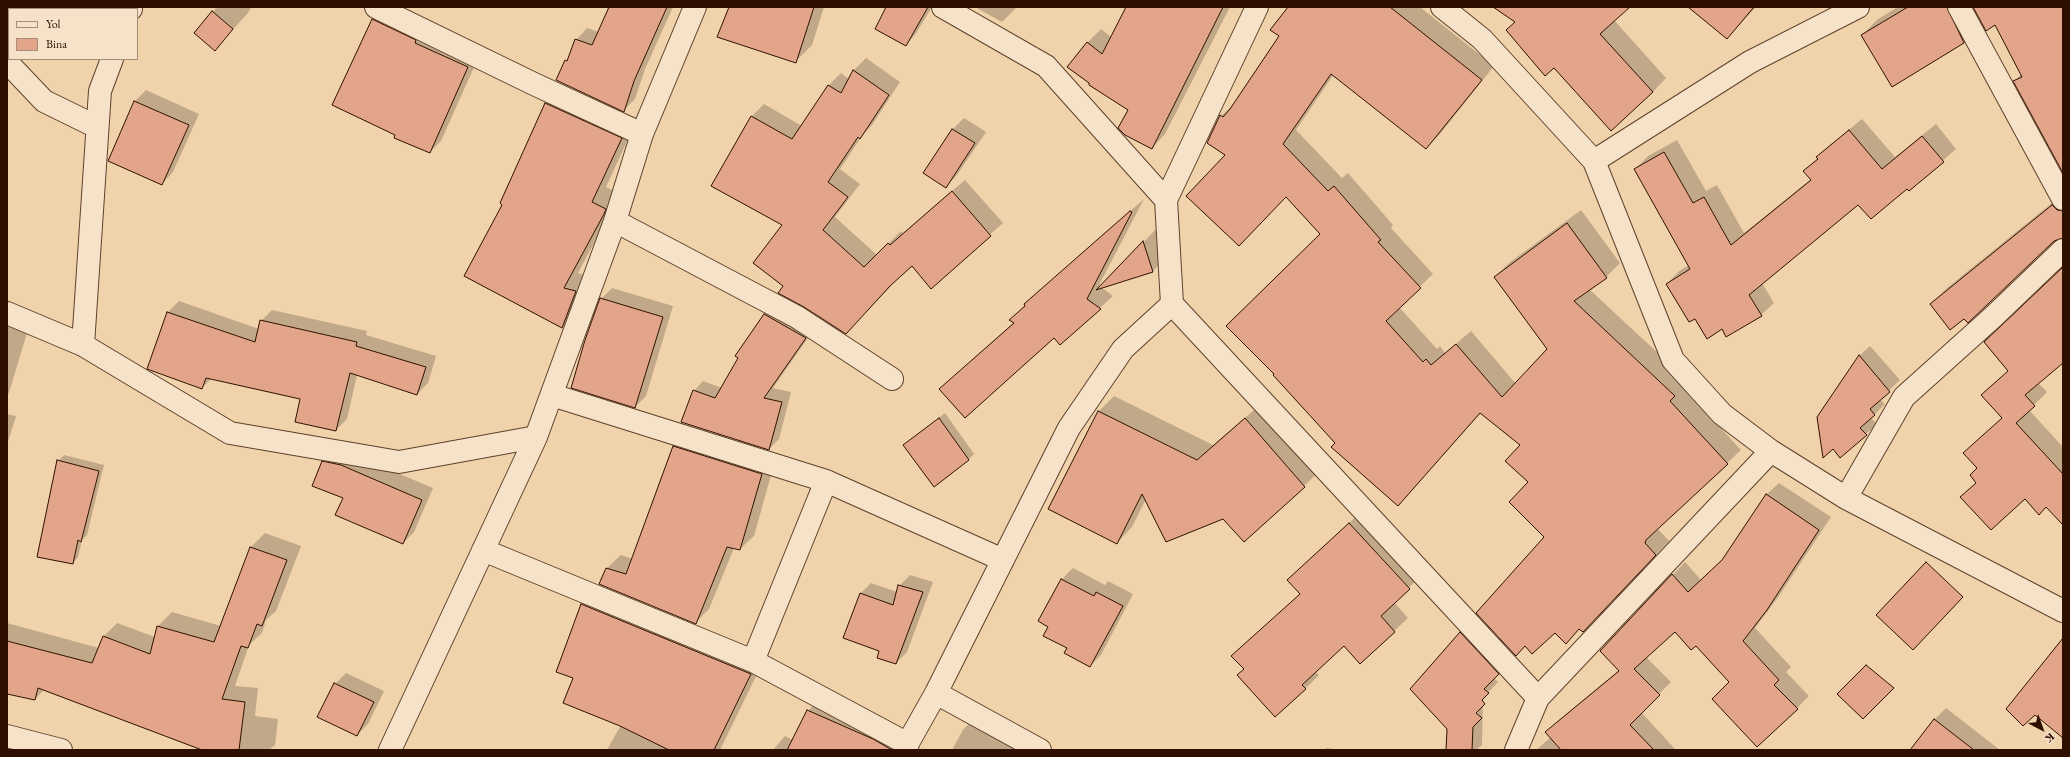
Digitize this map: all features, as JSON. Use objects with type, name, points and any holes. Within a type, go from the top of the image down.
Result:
[{"type":"street","points":[[376,7],[534,84],[642,134]]},
{"type":"street","points":[[390,750],[536,437],[615,221],[642,134],[695,7]]},
{"type":"street","points":[[943,7],[1046,66],[1166,200]]},
{"type":"street","points":[[1257,7],[1166,200],[1172,304],[1538,698]]},
{"type":"street","points":[[1442,7],[1482,38],[1594,161],[1673,360],[1722,414],[1770,451],[1846,498],[2063,611]]},
{"type":"street","points":[[1594,161],[1750,62],[1858,7]]},
{"type":"street","points":[[1959,7],[2063,199]]},
{"type":"street","points":[[83,345],[100,91],[112,60]]},
{"type":"street","points":[[7,62],[44,101],[97,127]]},
{"type":"street","points":[[615,221],[797,317],[892,379]]},
{"type":"street","points":[[1846,498],[1904,397],[1993,317],[2063,250]]},
{"type":"street","points":[[483,550],[753,661],[906,747],[936,693],[1069,428],[1123,349],[1172,304]]},
{"type":"street","points":[[7,313],[83,345],[230,433],[399,462],[536,437]]},
{"type":"street","points":[[552,395],[826,481],[1003,560]]},
{"type":"street","points":[[1516,750],[1538,698],[1770,451]]},
{"type":"street","points":[[753,661],[826,481]]},
{"type":"street","points":[[936,693],[1040,750]]},
{"type":"street","points":[[7,736],[61,750]]},
{"type":"building","points":[[609,7],[667,7],[634,81],[624,112],[556,80],[565,60],[567,61],[575,39],[592,45]]},
{"type":"building","points":[[729,7],[814,7],[796,63],[717,37]]},
{"type":"building","points":[[886,7],[928,7],[906,46],[875,29]]},
{"type":"building","points":[[1126,7],[1223,7],[1152,149],[1125,135],[1118,128],[1128,110],[1089,85],[1089,83],[1067,67],[1087,42],[1102,54]]},
{"type":"building","points":[[1288,7],[1390,7],[1482,80],[1426,149],[1331,74],[1283,144],[1328,191],[1334,186],[1381,240],[1378,242],[1421,288],[1386,321],[1423,362],[1426,359],[1431,365],[1456,344],[1502,397],[1547,349],[1494,277],[1567,223],[1607,278],[1574,301],[1675,396],[1670,401],[1728,464],[1646,540],[1645,543],[1656,555],[1583,632],[1579,629],[1566,644],[1555,633],[1532,654],[1525,646],[1516,656],[1476,613],[1544,537],[1509,502],[1528,482],[1505,461],[1520,445],[1480,413],[1398,506],[1331,447],[1335,443],[1273,375],[1274,374],[1226,326],[1320,234],[1286,197],[1239,246],[1186,196],[1225,155],[1207,143],[1220,115],[1223,117],[1230,109],[1279,36],[1270,30]]},
{"type":"building","points":[[1493,7],[1630,7],[1600,34],[1653,92],[1611,131],[1554,68],[1545,76],[1506,30],[1515,22]]},
{"type":"building","points":[[1688,7],[1754,7],[1727,39]]},
{"type":"building","points":[[1908,7],[1947,7],[1964,43],[1892,87],[1861,35]]},
{"type":"building","points":[[1973,7],[2063,7],[2063,173],[2013,81],[2022,77],[1995,25],[1986,31]]},
{"type":"building","points":[[212,11],[233,29],[215,51],[194,33]]},
{"type":"building","points":[[372,19],[416,40],[415,43],[468,67],[430,153],[394,138],[395,135],[332,105]]},
{"type":"building","points":[[853,70],[889,95],[860,139],[858,137],[828,182],[848,197],[823,230],[864,267],[888,243],[890,245],[952,191],[991,236],[931,289],[912,266],[890,286],[846,334],[804,307],[778,293],[783,286],[753,263],[782,225],[711,186],[751,116],[792,139],[828,85],[841,93]]},
{"type":"building","points":[[134,101],[189,125],[162,185],[108,161]]},
{"type":"building","points":[[545,103],[622,138],[592,202],[606,209],[564,288],[576,291],[562,328],[464,276],[502,205],[500,203]]},
{"type":"building","points":[[952,129],[975,143],[946,188],[923,173]]},
{"type":"building","points":[[1849,130],[1882,169],[1922,136],[1944,162],[1909,191],[1907,189],[1871,219],[1858,205],[1749,295],[1762,316],[1726,337],[1722,329],[1707,339],[1695,319],[1689,322],[1666,284],[1690,269],[1634,169],[1664,152],[1693,203],[1704,197],[1731,245],[1811,180],[1803,171],[1818,159],[1816,157]]},
{"type":"building","points":[[2052,205],[2057,210],[2063,211],[2063,238],[2054,241],[1968,323],[1964,319],[1950,330],[1930,304]]},
{"type":"building","points":[[1130,211],[1132,212],[1087,299],[1101,309],[1060,345],[1054,338],[965,418],[939,389],[1014,323],[1009,320],[1025,306],[1024,304]]},
{"type":"building","points":[[1143,241],[1153,272],[1096,290]]},
{"type":"building","points":[[2063,267],[2063,363],[2025,395],[2035,406],[2016,423],[2063,474],[2063,525],[2046,507],[2039,515],[2025,499],[1991,530],[1960,497],[1976,483],[1970,475],[1977,468],[1963,453],[2002,418],[1981,395],[2008,371],[1984,342]]},
{"type":"building","points":[[600,298],[663,317],[635,408],[571,388],[585,340]]},
{"type":"building","points":[[167,312],[255,342],[260,320],[357,342],[356,346],[426,367],[417,395],[350,373],[336,431],[295,422],[300,399],[206,378],[202,389],[147,369]]},
{"type":"building","points":[[764,314],[806,338],[764,398],[782,402],[769,450],[681,422],[693,390],[715,398],[738,358],[735,356]]},
{"type":"building","points":[[1859,355],[1890,392],[1870,409],[1875,415],[1860,428],[1867,435],[1840,458],[1833,449],[1823,458],[1817,417]]},
{"type":"building","points":[[1098,411],[1197,460],[1245,418],[1305,487],[1244,542],[1223,519],[1166,542],[1142,494],[1117,544],[1048,509]]},
{"type":"building","points":[[939,418],[969,460],[934,487],[903,445]]},
{"type":"building","points":[[673,446],[762,474],[740,550],[727,547],[696,624],[599,584],[606,568],[626,574]]},
{"type":"building","points":[[57,460],[99,471],[81,542],[78,540],[73,564],[37,557]]},
{"type":"building","points":[[322,461],[341,465],[422,500],[403,544],[335,515],[343,498],[312,486]]},
{"type":"building","points":[[1766,494],[1819,530],[1767,610],[1743,641],[1779,680],[1774,685],[1798,709],[1757,747],[1712,699],[1729,682],[1696,646],[1691,650],[1675,632],[1634,669],[1660,695],[1630,725],[1654,750],[1561,750],[1545,732],[1619,671],[1600,651],[1672,574],[1688,592],[1722,560]]},
{"type":"building","points":[[1349,523],[1410,589],[1381,616],[1395,632],[1360,664],[1344,646],[1302,685],[1306,689],[1275,717],[1237,675],[1244,669],[1231,656],[1300,594],[1287,580]]},
{"type":"building","points":[[250,547],[287,560],[262,626],[257,624],[248,648],[241,646],[222,699],[245,702],[239,750],[202,750],[38,688],[35,700],[7,694],[7,641],[92,663],[103,636],[150,654],[157,626],[214,642]]},
{"type":"building","points":[[1926,562],[1963,597],[1913,650],[1876,615]]},
{"type":"building","points":[[1061,579],[1094,596],[1096,592],[1123,606],[1090,667],[1064,653],[1067,648],[1043,636],[1048,627],[1038,621]]},
{"type":"building","points":[[898,585],[923,592],[896,664],[877,658],[879,651],[843,638],[860,593],[893,605]]},
{"type":"building","points":[[581,604],[751,674],[714,750],[669,750],[620,726],[563,703],[573,678],[556,672]]},
{"type":"building","points":[[1460,632],[1499,674],[1484,689],[1489,693],[1482,700],[1485,704],[1476,713],[1482,718],[1473,727],[1472,750],[1446,750],[1447,729],[1410,689]]},
{"type":"building","points":[[2063,638],[2063,738],[2035,715],[2023,726],[2006,709]]},
{"type":"building","points":[[1866,665],[1894,688],[1863,719],[1837,694]]},
{"type":"building","points":[[334,683],[374,702],[357,736],[317,717]]},
{"type":"building","points":[[807,710],[873,739],[892,750],[787,750]]},
{"type":"building","points":[[1934,719],[1974,750],[1910,750]]}]
